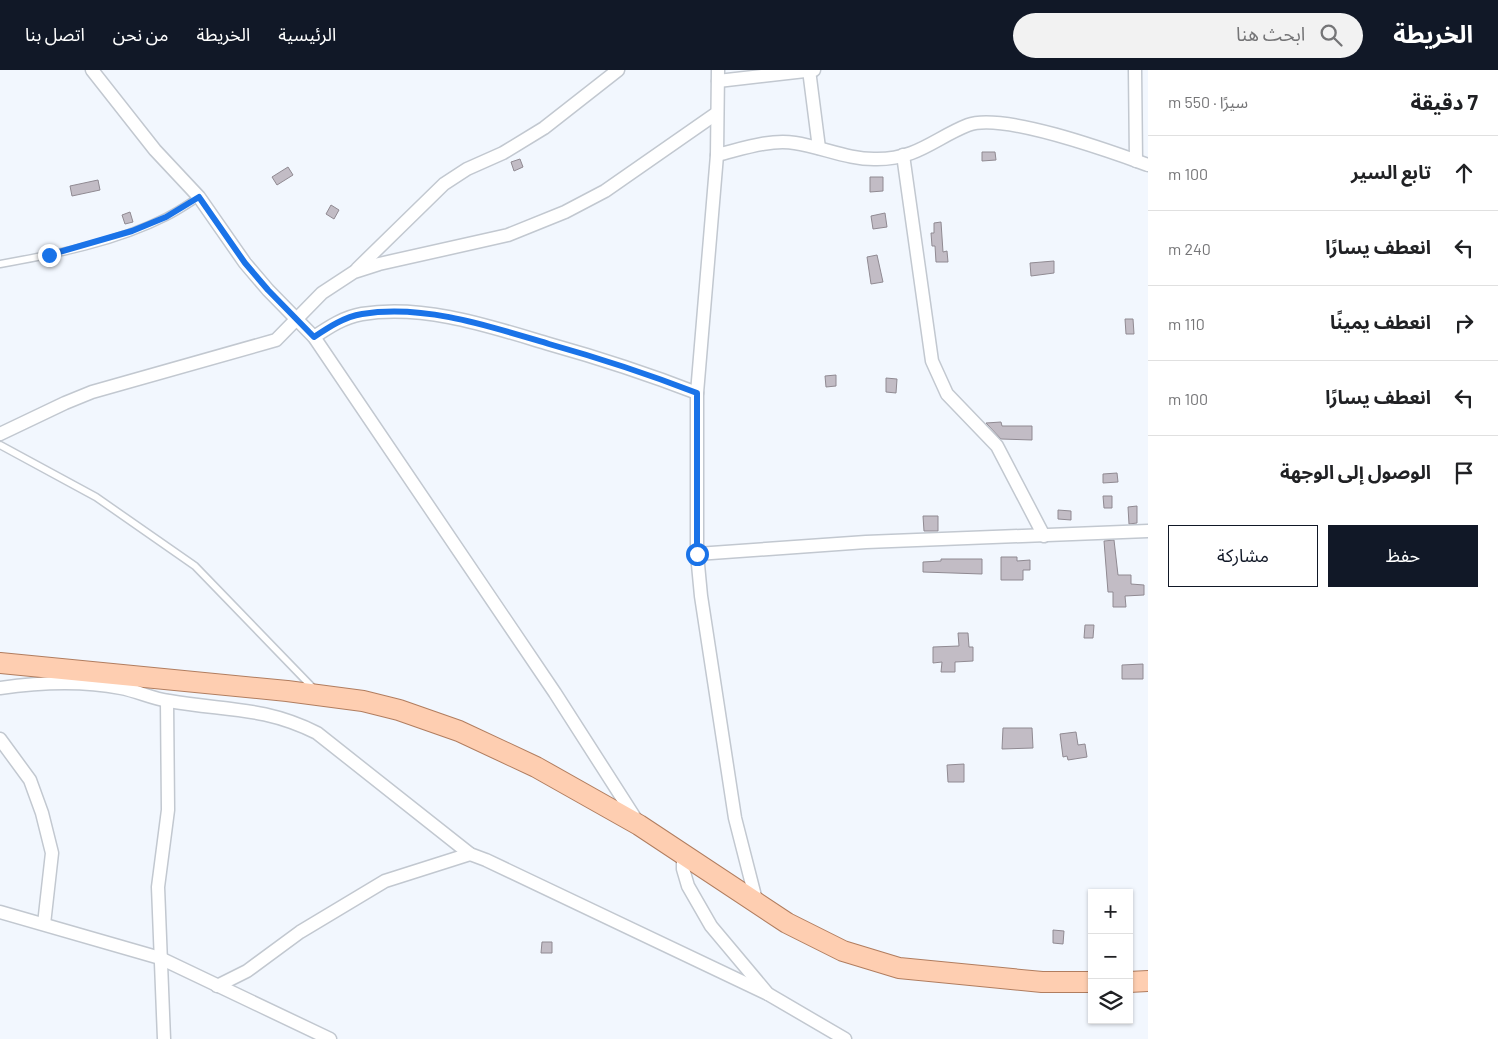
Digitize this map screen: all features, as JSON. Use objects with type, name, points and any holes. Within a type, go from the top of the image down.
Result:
[{"type":"main road","points":[[0,663],[321,696],[383,706],[458,731],[536,767],[639,825],[787,923],[843,951],[899,968],[1042,982],[1088,982]]},
{"type":"main road","points":[[1133,982],[1148,981]]},
{"type":"street","points":[[92,70],[155,150],[199,197],[245,263],[268,290],[314,337],[556,693],[639,825]]},
{"type":"street","points":[[0,434],[92,392],[276,340],[322,293],[354,272],[444,184],[455,176],[503,153],[536,132],[588,95],[618,70]]},
{"type":"street","points":[[757,904],[735,818],[701,596],[697,554],[697,393],[717,155],[718,76],[811,70],[819,148]]},
{"type":"street","points":[[1135,70],[1136,160]]},
{"type":"street","points":[[354,272],[379,264],[508,235],[553,217],[605,190],[718,113]]},
{"type":"street","points":[[717,155],[771,143],[793,143],[876,159],[903,155],[925,148],[970,124],[990,123],[1029,129],[1093,144],[1148,165]]},
{"type":"street","points":[[903,155],[932,361],[938,377],[948,394],[997,446],[1044,536]]},
{"type":"street","points":[[314,337],[337,322],[360,314],[406,311],[430,314],[508,331],[648,374],[697,393]]},
{"type":"street","points":[[697,554],[866,542],[1148,532]]},
{"type":"street","points":[[0,688],[58,682],[91,683],[122,688],[167,701],[247,709],[289,720],[310,729],[365,770],[470,854],[768,994],[846,1039]]},
{"type":"street","points":[[164,1039],[158,887],[168,810],[167,701]]},
{"type":"street","points":[[0,739],[30,780],[42,813],[52,853],[44,924]]},
{"type":"street","points":[[683,853],[683,869],[688,886],[711,926],[768,994]]},
{"type":"street","points":[[217,986],[247,971],[300,932],[385,881],[470,854]]},
{"type":"street","points":[[0,912],[160,958],[330,1039]]},
{"type":"lane","points":[[0,264],[49,255],[113,237],[166,217],[199,197]]},
{"type":"lane","points":[[0,446],[96,497],[195,566],[321,696]]},
{"type":"building","points":[[982,152],[995,152],[996,160],[982,161]]},
{"type":"building","points":[[520,159],[523,167],[514,171],[511,162]]},
{"type":"building","points":[[288,167],[293,175],[277,185],[272,177]]},
{"type":"building","points":[[870,177],[883,177],[883,191],[870,192]]},
{"type":"building","points":[[98,180],[100,190],[72,196],[70,186]]},
{"type":"building","points":[[331,205],[339,210],[334,219],[326,214]]},
{"type":"building","points":[[130,212],[133,222],[125,224],[122,215]]},
{"type":"building","points":[[885,213],[887,227],[873,229],[871,216]]},
{"type":"building","points":[[941,222],[943,252],[947,251],[948,262],[936,262],[935,246],[932,246],[931,233],[934,233],[934,223]]},
{"type":"building","points":[[877,255],[883,282],[871,284],[867,257]]},
{"type":"building","points":[[1054,261],[1054,273],[1031,276],[1030,263]]},
{"type":"building","points":[[1125,319],[1133,319],[1134,334],[1126,334]]},
{"type":"building","points":[[836,375],[836,386],[826,387],[825,376]]},
{"type":"building","points":[[886,378],[897,379],[896,393],[886,392]]},
{"type":"building","points":[[1001,422],[1002,426],[1032,426],[1032,440],[1001,439],[986,423]]},
{"type":"building","points":[[1117,473],[1118,482],[1103,483],[1103,474]]},
{"type":"building","points":[[1103,496],[1112,496],[1112,508],[1104,508]]},
{"type":"building","points":[[1137,506],[1137,523],[1129,524],[1128,507]]},
{"type":"building","points":[[1058,510],[1071,511],[1071,520],[1058,519]]},
{"type":"building","points":[[923,516],[938,516],[938,531],[924,531]]},
{"type":"building","points":[[1114,540],[1118,575],[1131,575],[1131,584],[1144,585],[1144,595],[1125,596],[1126,607],[1113,607],[1113,592],[1108,592],[1104,541]]},
{"type":"building","points":[[1001,557],[1017,557],[1017,561],[1030,560],[1030,570],[1023,570],[1023,580],[1001,580]]},
{"type":"building","points":[[941,559],[982,559],[982,574],[923,572],[923,562],[941,561]]},
{"type":"building","points":[[1085,625],[1094,625],[1093,638],[1084,638]]},
{"type":"building","points":[[958,633],[968,633],[969,647],[973,647],[973,661],[955,662],[955,672],[941,672],[942,662],[933,663],[933,647],[959,646]]},
{"type":"building","points":[[1143,664],[1143,679],[1122,679],[1122,665]]},
{"type":"building","points":[[1003,728],[1032,728],[1033,748],[1002,749]]},
{"type":"building","points":[[1076,732],[1078,745],[1085,744],[1087,757],[1068,760],[1067,756],[1063,757],[1060,734]]},
{"type":"building","points":[[964,764],[964,782],[948,782],[947,765]]},
{"type":"building","points":[[1053,930],[1064,931],[1063,944],[1053,943]]},
{"type":"building","points":[[542,942],[552,942],[552,953],[541,953]]},
{"type":"route","points":[[49,255],[86,246],[132,231],[166,217],[199,197],[245,263],[268,290],[314,337],[337,322],[360,314],[406,311],[430,314],[498,329],[588,355],[648,374],[697,393],[697,554]]}]
